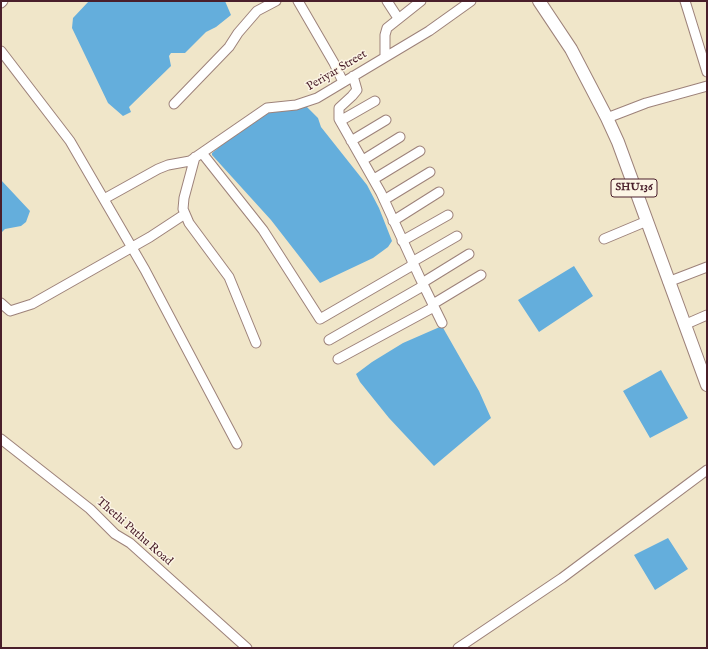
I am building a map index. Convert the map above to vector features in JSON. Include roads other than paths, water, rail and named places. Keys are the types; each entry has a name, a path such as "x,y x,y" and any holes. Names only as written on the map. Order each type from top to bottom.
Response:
{"main road":[{"name":"SHU136","path":"539,1 571,49 608,118 707,385"}],"street":[{"path":"174,104 229,47 238,33 257,11 276,1"},
{"path":"298,1 334,63 343,82"},
{"path":"387,1 398,18"},
{"path":"385,56 386,31 398,18 421,1"},
{"name":"Periyar Street","path":"104,199 158,169 168,165 190,161 267,108 306,103 428,31 471,1"},
{"path":"685,1 707,72"},
{"path":"1,51 70,141 131,247 237,444"},
{"path":"353,76 357,90 339,108 340,121 374,179 442,323"},
{"path":"608,118 646,104 707,86"},
{"path":"340,121 375,101"},
{"path":"351,141 386,120"},
{"path":"363,160 400,137"},
{"path":"374,179 420,151"},
{"path":"199,155 184,198 183,209 189,223 201,241 217,258 229,277 256,343"},
{"path":"199,155 263,230 320,319 457,236"},
{"path":"384,200 430,172"},
{"path":"393,221 440,192"},
{"path":"1,303 10,310 32,304 150,237 185,214"},
{"path":"402,241 448,215"},
{"path":"604,239 647,221"},
{"path":"329,340 423,285 469,254"},
{"path":"668,282 707,267"},
{"path":"338,359 433,306 481,275"},
{"path":"684,325 707,314"},
{"name":"Thethi Puthu Road","path":"1,439 90,509 115,534 130,543 247,648"},
{"path":"458,648 562,578 707,470"}],"water":[{"path":"89,1 225,1 231,15 216,27 206,32 185,53 171,53 169,56 171,66 129,107 131,112 123,116 108,103 72,28 73,18"},
{"path":"306,106 318,118 321,127 367,185 379,208 392,241 388,247 373,258 320,283 271,220 212,155 212,153 223,144 266,113"},
{"path":"1,180 30,211 26,222 21,226 5,229 1,233"},
{"path":"574,266 593,296 539,332 518,300"},
{"path":"442,326 479,391 491,418 434,466 389,418 360,382 356,374 372,362 403,343"},
{"path":"661,370 688,418 650,438 623,391"},
{"path":"668,538 688,569 655,590 634,555"}]}
